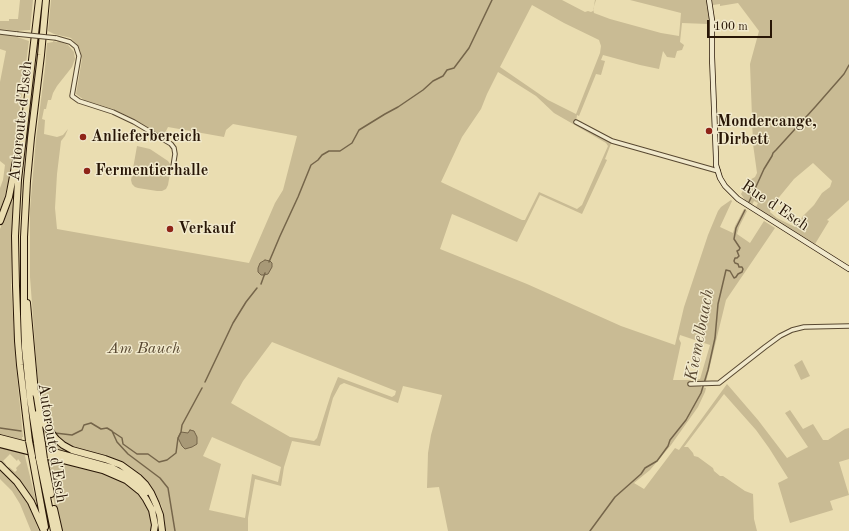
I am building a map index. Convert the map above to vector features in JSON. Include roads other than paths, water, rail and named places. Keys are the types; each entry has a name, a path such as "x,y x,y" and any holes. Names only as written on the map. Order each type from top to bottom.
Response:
{"highway":[{"name":"Autoroute d'Esch","path":"39,0 18,180 15,264 17,333 20,365 29,441 45,531"},
{"name":"Autoroute d'Esch","path":"46,0 27,181 24,237 24,316 25,348 30,398 54,531"},
{"path":"0,221 9,196 16,168 23,111 28,88"},
{"path":"24,269 39,443"},
{"path":"35,391 40,416 56,439 72,450 121,465 146,484 154,498 160,515 161,531"},
{"path":"0,438 104,465 120,472 138,483 154,498"},
{"path":"0,444 103,470 126,480 141,492 146,499 152,510 155,525 154,531"},
{"path":"42,458 59,531"},
{"path":"0,465 17,482 31,502 45,531"}],"main road":[{"name":"Rue d'Esch","path":"709,0 712,20 713,110 716,158 720,178 725,186 738,199 849,269"}],"street":[{"path":"0,32 56,38 70,42 76,47 79,56 72,96 134,122 171,144 174,148 175,154 173,167"},
{"path":"576,122 612,141 718,171"},
{"path":"690,384 719,383 780,336 792,330 804,327 849,326"}],"waterway":[{"path":"269,262 311,165 329,151 340,151 352,143 359,130 423,90 433,81 443,76 447,70 454,68 469,48 492,0"},
{"name":"Kiemelbaach","path":"749,202 773,153 844,74 849,65"},
{"name":"Kiemelbaach","path":"590,531 615,497 641,474 645,468 657,461 668,446 670,440 686,420 701,393 715,338 718,304 726,270 730,271 734,278 742,272 743,269 734,261 735,258 739,256 737,251 740,248 734,239 736,228 745,210"},
{"path":"261,284 265,273"},
{"path":"205,382 233,323 257,288"},
{"path":"113,432 122,438 123,444 137,454 148,454 159,462 167,460 176,453 182,425 202,388"},
{"name":"Kiemelbaach","path":"55,433 72,435 82,430 84,425 91,423 101,429 107,428 112,431 117,442 128,454 160,478 168,488 175,531"},
{"name":"Kiemelbaach","path":"0,428 21,431"}],"place":[{"name":"Mondercange, Dirbett","path":"709,131"},
{"name":"Anlieferbereich","path":"83,137"},
{"name":"Fermentierhalle","path":"87,171"},
{"name":"Verkauf","path":"170,229"}],"park label":[{"name":"Am Bauch","path":"144,349"}]}
